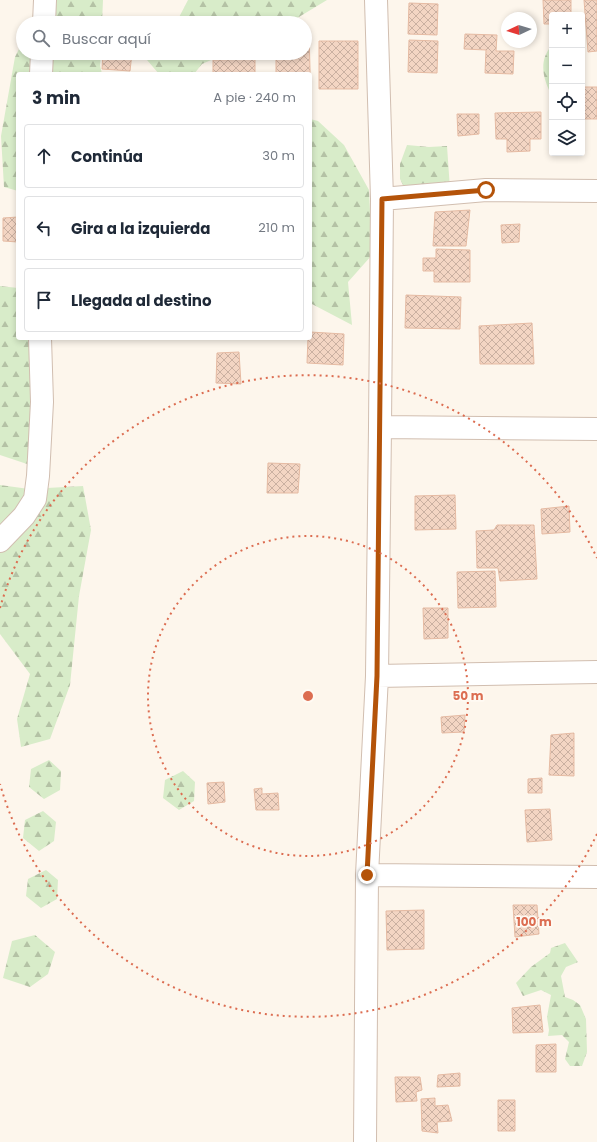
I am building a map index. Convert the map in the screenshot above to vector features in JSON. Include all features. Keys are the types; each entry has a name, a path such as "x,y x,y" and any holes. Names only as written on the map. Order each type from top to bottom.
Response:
{"street":[{"path":"44,0 44,16"},
{"path":"365,1142 367,875 377,676 380,427 382,199 376,0"},
{"path":"41,72 42,60"},
{"path":"382,199 486,190 597,191"},
{"path":"0,541 24,516 35,499 38,476 42,402 40,340"},
{"path":"380,427 597,428"},
{"path":"377,676 597,672"},
{"path":"367,875 597,877"}],"green space":[{"path":"49,0 103,0 102,16 37,16"},
{"path":"188,0 327,0 301,16 180,16"},
{"path":"549,50 549,90 543,70 543,64"},
{"path":"16,55 16,60 100,60 102,72 16,72 16,190 4,187 1,136"},
{"path":"147,60 211,60 202,64 196,72 157,72"},
{"path":"312,120 318,121 344,145 369,190 372,255 348,282 352,325 312,304"},
{"path":"407,145 429,147 447,146 450,189 407,193 400,179 400,164"},
{"path":"0,286 16,288 16,340 38,340 33,466 0,455"},
{"path":"0,485 29,489 83,486 91,530 79,596 70,685 50,739 21,747 17,719 30,674 0,634"},
{"path":"49,760 61,771 60,790 44,799 29,787 31,769"},
{"path":"183,771 195,782 194,801 179,810 163,798 165,780"},
{"path":"43,811 56,822 54,841 39,851 23,838 25,820"},
{"path":"46,870 58,880 57,899 41,908 26,896 28,879"},
{"path":"35,935 55,952 48,974 30,987 3,978 12,941"},
{"path":"565,943 578,962 566,967 561,976 565,997 580,1005 586,1019 587,1052 582,1066 570,1066 565,1059 569,1042 562,1035 548,1036 549,1030 547,1017 551,995 541,990 523,996 516,983 531,967 550,953 551,948"}],"building":[{"path":"543,0 571,0 571,12 549,12 549,24 544,24"},
{"path":"584,0 597,0 597,51 588,52"},
{"path":"409,3 438,4 437,35 408,34"},
{"path":"465,34 497,35 496,51 514,51 513,74 485,73 486,50 464,49"},
{"path":"409,40 438,41 437,73 408,72"},
{"path":"319,41 358,41 358,89 319,89"},
{"path":"103,60 131,60 130,71 102,69"},
{"path":"213,60 255,60 255,72 213,72"},
{"path":"276,60 310,60 310,72 276,72"},
{"path":"585,87 597,87 597,119 585,119"},
{"path":"541,112 541,139 530,139 530,151 507,152 507,139 496,139 495,113"},
{"path":"457,114 479,114 479,134 458,136"},
{"path":"470,210 466,246 433,246 435,212"},
{"path":"16,217 16,242 3,241 3,218"},
{"path":"520,224 519,242 502,243 501,225"},
{"path":"436,249 470,250 470,282 434,282 434,271 423,271 423,258 436,258"},
{"path":"406,295 461,297 460,329 405,328"},
{"path":"532,323 534,364 480,364 479,326"},
{"path":"312,332 344,334 343,365 307,363 308,340 312,340"},
{"path":"239,352 241,384 216,383 217,353"},
{"path":"268,463 300,464 298,493 267,493"},
{"path":"455,495 456,529 415,530 415,496"},
{"path":"569,506 570,532 542,534 541,509"},
{"path":"497,525 534,525 537,579 500,581 498,568 477,568 476,531 494,530"},
{"path":"495,571 496,607 458,608 457,572"},
{"path":"423,608 448,608 448,638 424,639"},
{"path":"465,715 464,732 442,733 441,717"},
{"path":"574,733 574,776 549,775 551,735"},
{"path":"542,778 542,793 528,793 528,779"},
{"path":"224,782 225,802 208,804 207,783"},
{"path":"262,788 262,794 278,793 279,810 256,810 254,789"},
{"path":"550,809 552,840 527,842 525,810"},
{"path":"513,905 537,905 539,934 515,937"},
{"path":"424,910 424,949 387,950 386,911"},
{"path":"540,1005 543,1032 513,1033 512,1008"},
{"path":"556,1044 556,1072 536,1072 536,1045"},
{"path":"460,1073 460,1086 437,1087 438,1075"},
{"path":"395,1077 420,1077 422,1090 416,1092 417,1101 396,1102"},
{"path":"435,1098 435,1106 448,1105 452,1121 437,1122 438,1133 422,1131 421,1099"},
{"path":"498,1100 515,1100 515,1131 498,1131"}],"route":[{"path":"367,875 377,676 382,199 486,190"}]}
